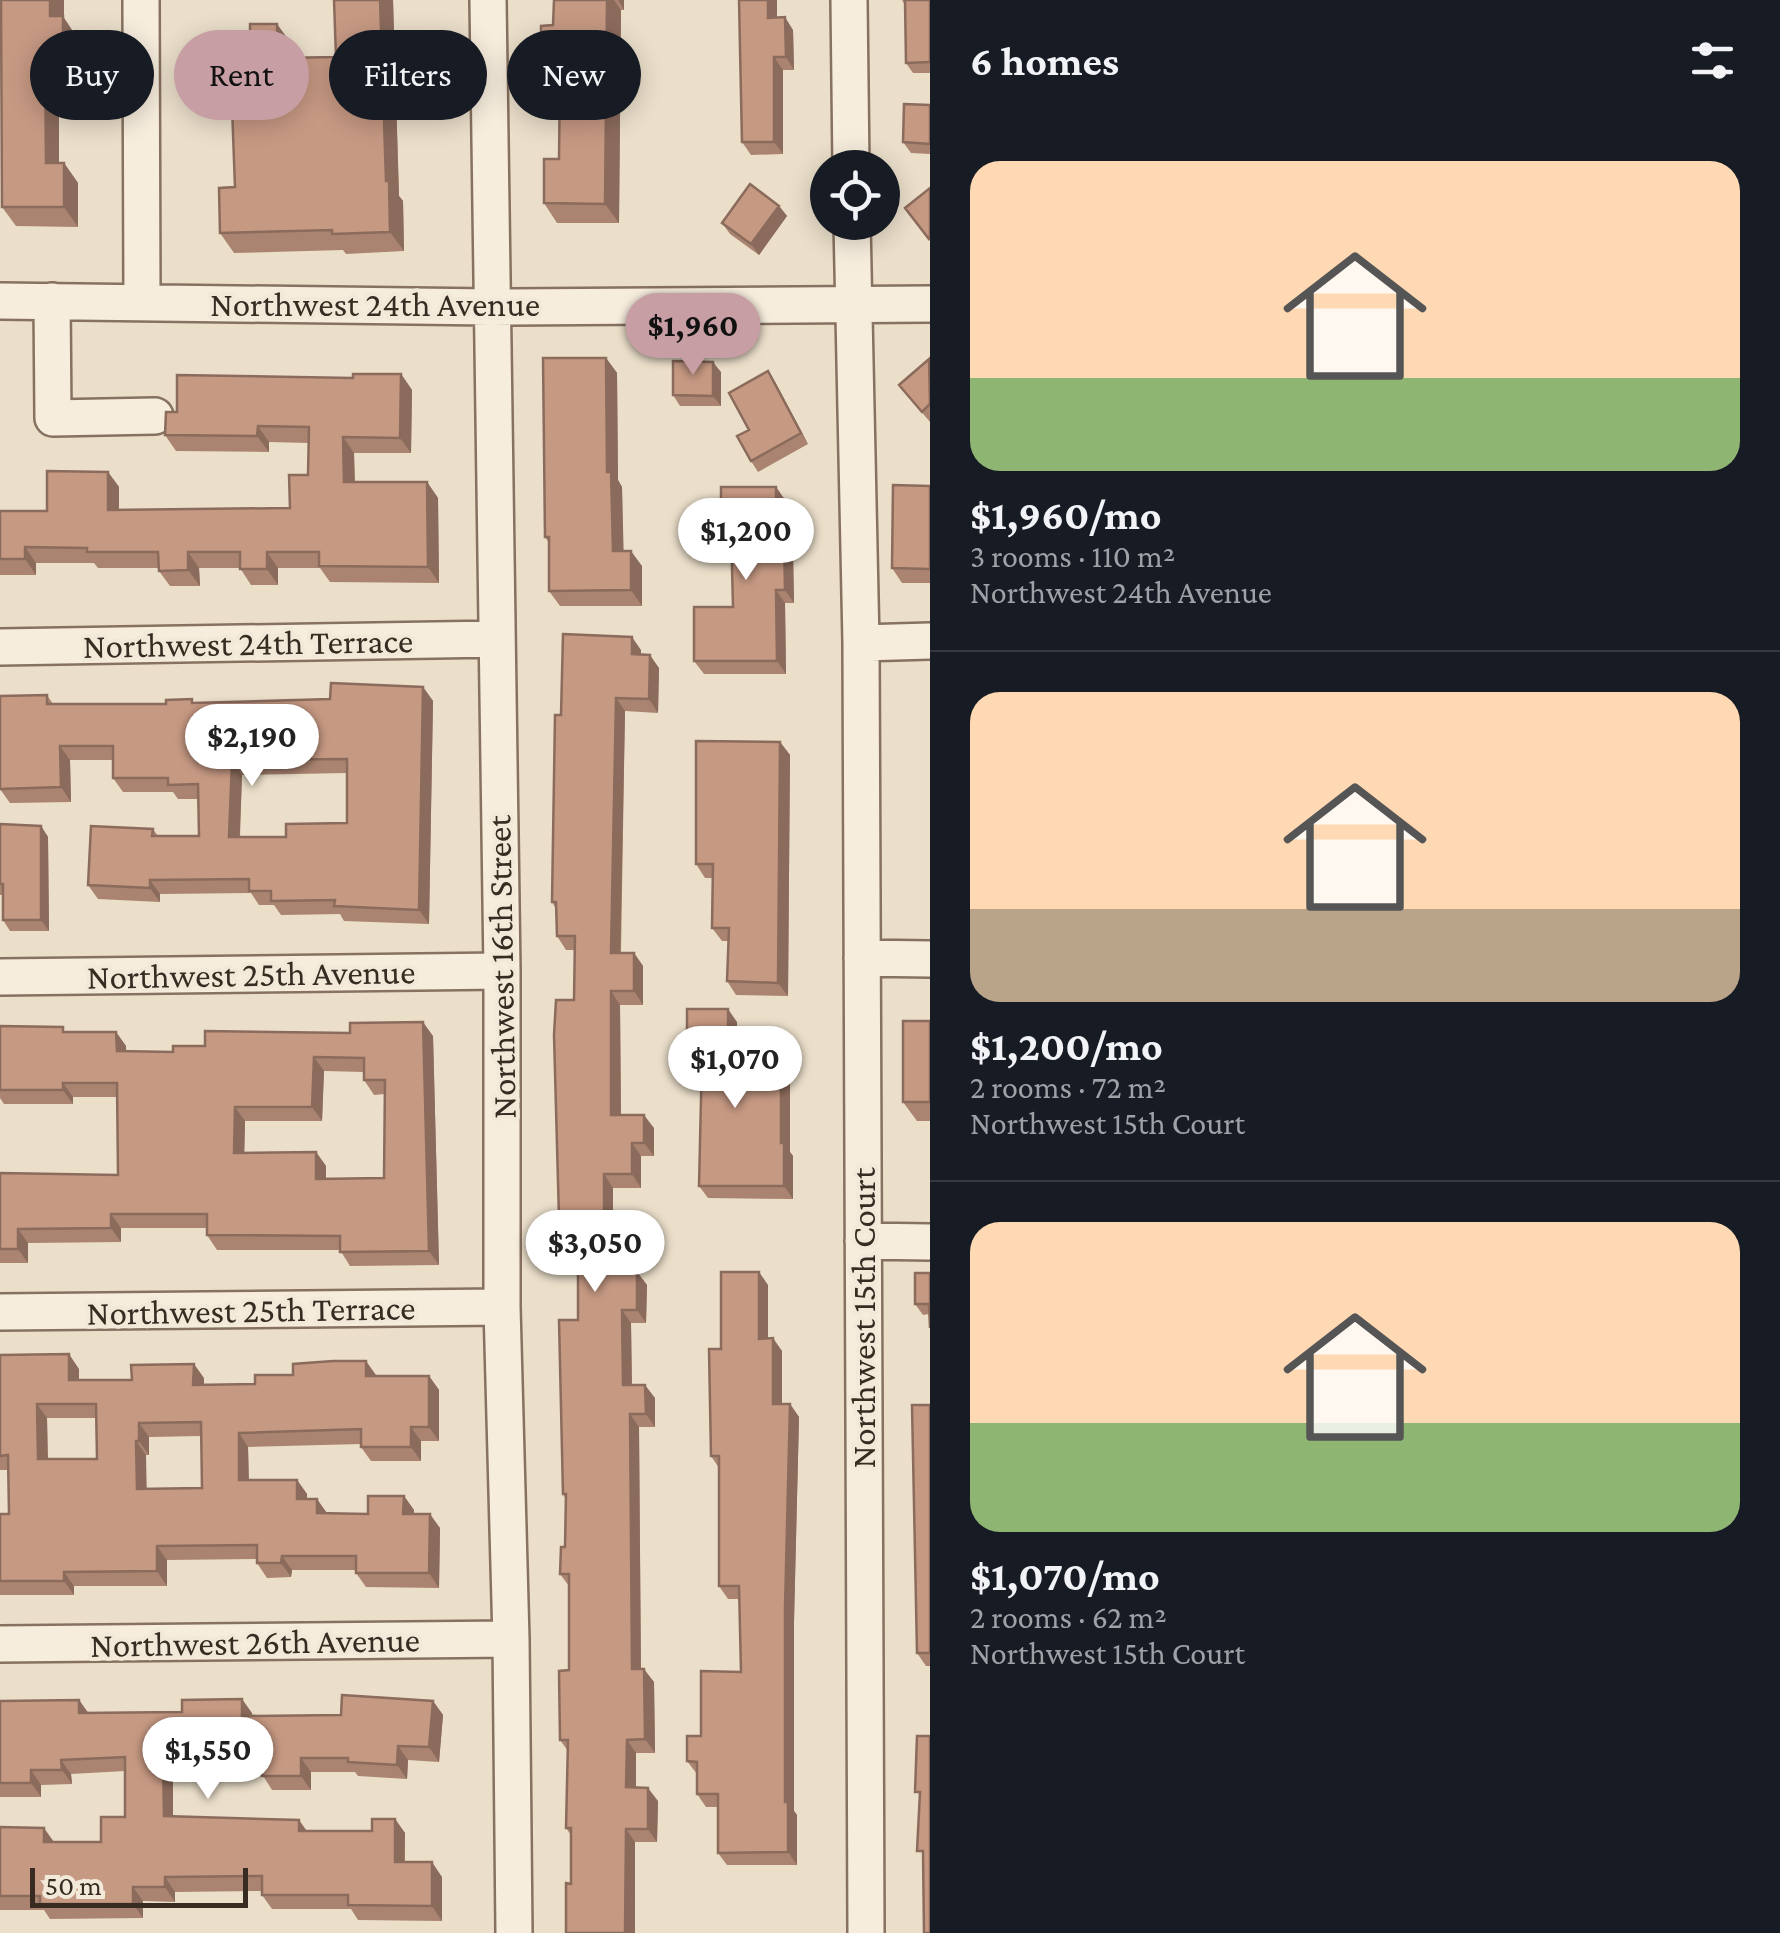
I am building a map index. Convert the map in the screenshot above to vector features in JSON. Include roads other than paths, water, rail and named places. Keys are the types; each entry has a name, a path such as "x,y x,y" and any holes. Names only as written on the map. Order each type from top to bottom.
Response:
{"street":[{"path":"142,0 142,302"},
{"name":"Northwest 16th Street","path":"488,0 502,971 502,1307 514,1933"},
{"path":"849,0 851,150"},
{"name":"Northwest 15th Court","path":"852,240 860,643 866,1933"},
{"name":"Northwest 24th Avenue","path":"0,301 491,306 930,304"},
{"path":"52,301 53,418 155,416"},
{"name":"Northwest 24th Terrace","path":"0,646 496,639"},
{"path":"860,643 930,641"},
{"path":"862,958 930,959"},
{"name":"Northwest 25th Avenue","path":"0,978 502,971"},
{"path":"863,1241 930,1242"},
{"name":"Northwest 25th Terrace","path":"0,1312 502,1307"},
{"name":"Northwest 26th Avenue","path":"0,1644 511,1639"}]}
